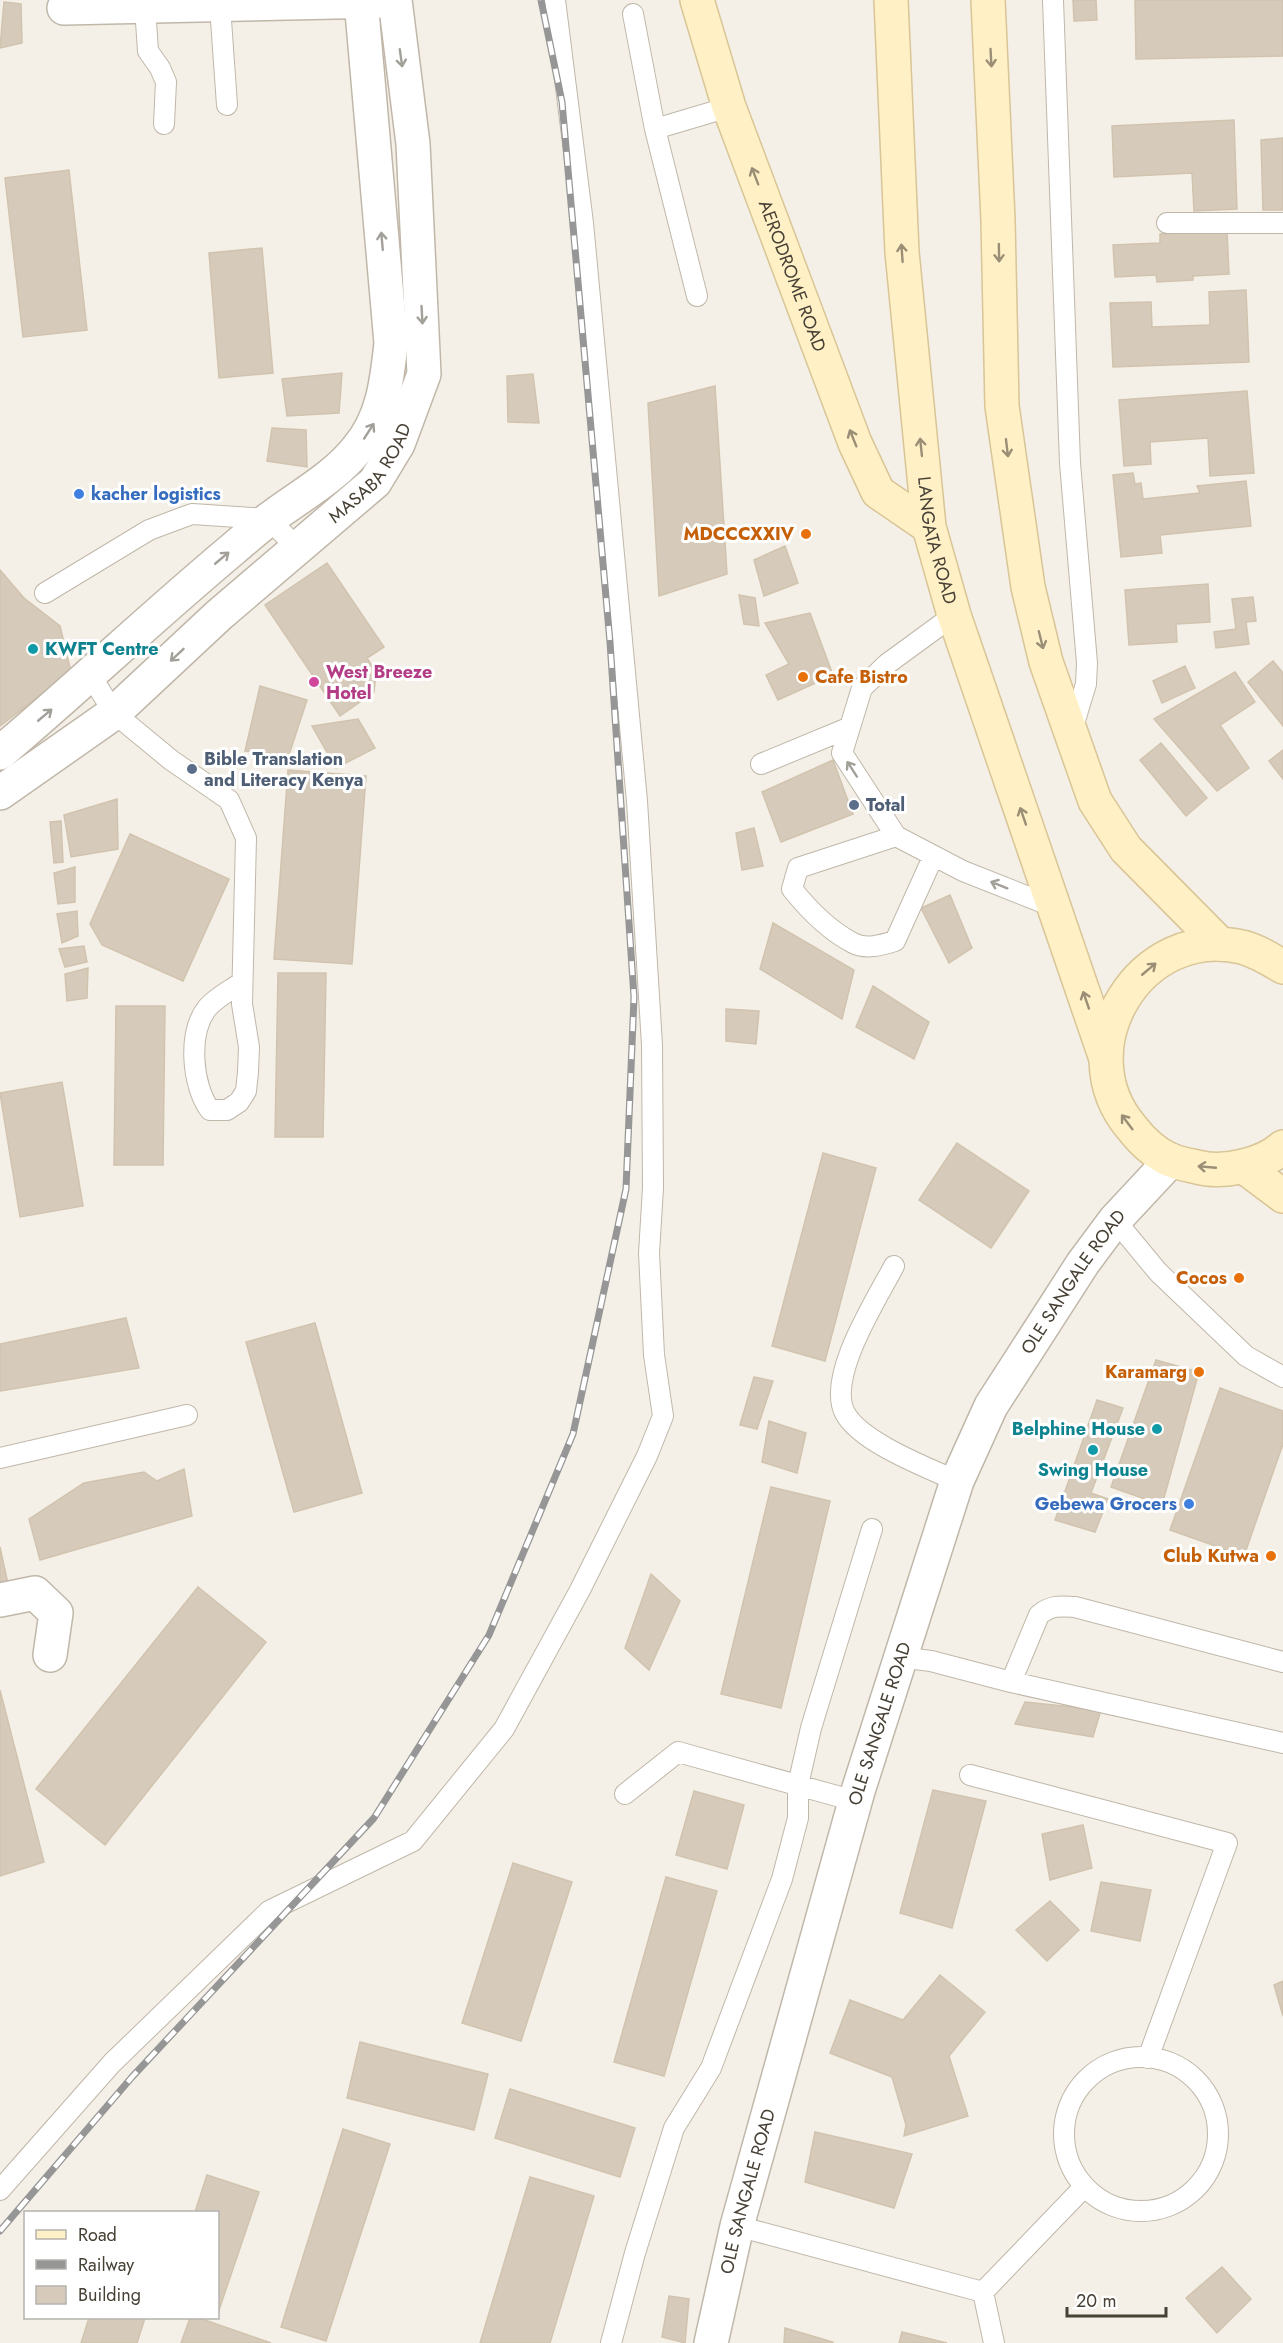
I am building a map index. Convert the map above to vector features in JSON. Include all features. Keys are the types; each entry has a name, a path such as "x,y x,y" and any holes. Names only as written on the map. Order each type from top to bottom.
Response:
{"main road":[{"name":"AERODROME ROAD","path":"697,0 729,107 855,443 878,492 929,526"},
{"name":"LANGATA ROAD","path":"891,0 902,252 929,526 954,615 1105,1056"},
{"path":"988,0 998,220 1002,406 1028,587 1046,662 1095,801 1126,849 1220,944"},
{"path":"1276,955 1220,944 1185,949 1153,964 1128,989 1111,1020 1105,1056 1109,1088 1122,1117 1143,1142 1170,1160 1206,1169 1244,1166 1283,1147"},
{"path":"1244,1166 1283,1196"}],"street":[{"name":"MASABA ROAD","path":"0,793 114,713 219,615 375,482 398,444 424,374 413,144 395,0"},
{"name":"MASABA ROAD","path":"0,753 91,676 197,579 269,519 319,483 357,450 377,418 387,382 391,343 371,1"},
{"path":"64,8 371,1"},
{"path":"197,579 219,615"},
{"name":"OLE SANGALE ROAD","path":"711,2343 737,2226 855,1801 899,1657 957,1481 991,1407 1083,1263 1114,1220 1170,1160"},
{"path":"0,1600 35,1593 56,1613 50,1655"}],"lane":[{"path":"0,2190 112,2063 269,1911 413,1841 504,1729 580,1590 647,1456 663,1416 654,1355 650,1264 653,1188 652,1045 637,801 583,223 555,0"},
{"path":"1053,0 1070,463 1087,663 1086,684 1071,736"},
{"path":"220,6 227,105"},
{"path":"145,7 148,51 160,68 166,82 164,124"},
{"path":"633,14 655,129 697,296"},
{"path":"655,129 729,107"},
{"path":"1167,223 1283,223"},
{"path":"45,593 149,530 192,514 269,519 297,548"},
{"path":"954,615 887,664 862,688 842,753 896,836 933,857 1054,907"},
{"path":"91,676 114,713 171,760 229,800 246,838 242,982 242,1004 249,1047 246,1091 238,1102 227,1110 210,1110 201,1097 196,1080 195,1050 199,1029 206,1010 212,1003 242,982"},
{"path":"760,764 848,728"},
{"path":"896,836 798,868 792,889 809,909 854,944 876,946 895,941 933,857"},
{"path":"1114,1220 1158,1272 1246,1356 1283,1377"},
{"path":"894,1266 843,1366 842,1390 845,1413 863,1432 895,1454 957,1481"},
{"path":"0,1458 187,1415"},
{"path":"611,2343 635,2253 674,2128 711,2068 782,1879 798,1818 798,1785 811,1728 872,1528"},
{"path":"1011,1682 1039,1615 1048,1608 1061,1606 1075,1607 1283,1662"},
{"path":"899,1657 931,1660 1011,1682 1283,1743"},
{"path":"625,1794 678,1752 855,1801"},
{"path":"970,1775 1227,1843 1148,2058"},
{"path":"1140,2056 1166,2060 1188,2072 1205,2091 1215,2114 1218,2140 1212,2165 1198,2186 1178,2202 1154,2211 1129,2211 1104,2203 1084,2187 1070,2166 1064,2141 1065,2116 1076,2092 1093,2073 1115,2061 1140,2056"},
{"path":"983,2292 1084,2187"},
{"path":"737,2226 983,2292"},
{"path":"983,2292 994,2343"}],"building":[{"path":"1073,0 1096,0 1097,20 1074,21"},
{"path":"1135,0 1283,0 1283,56 1136,59"},
{"path":"4,2 21,4 22,43 0,48"},
{"path":"1234,120 1237,209 1194,211 1192,173 1114,177 1112,126"},
{"path":"1283,138 1283,210 1263,210 1261,140"},
{"path":"69,170 87,330 23,337 5,178"},
{"path":"1227,231 1229,274 1193,276 1193,280 1157,282 1156,275 1115,277 1113,245 1160,243 1160,234"},
{"path":"262,248 273,373 219,378 209,253"},
{"path":"1246,290 1249,362 1113,367 1110,303 1151,302 1152,327 1210,325 1209,292"},
{"path":"342,373 339,413 287,416 282,379"},
{"path":"533,374 539,423 508,422 507,376"},
{"path":"715,386 727,574 659,596 648,403"},
{"path":"1247,391 1254,473 1210,476 1208,438 1150,442 1151,464 1124,466 1119,400"},
{"path":"272,428 306,430 307,467 267,461"},
{"path":"1133,473 1135,484 1141,483 1143,499 1200,493 1197,486 1246,481 1251,526 1160,535 1162,553 1121,557 1113,475"},
{"path":"785,546 798,583 764,596 754,560"},
{"path":"327,563 384,647 367,658 376,672 374,692 340,716 265,605"},
{"name":"KWFT Centre","path":"0,570 24,598 60,626 71,672 0,726"},
{"path":"1208,584 1210,622 1176,624 1177,642 1129,645 1125,590"},
{"path":"739,595 755,598 759,626 744,624"},
{"path":"1253,597 1256,621 1246,622 1249,644 1216,648 1214,632 1236,629 1232,599"},
{"path":"810,613 833,675 778,700 766,675 789,664 765,623"},
{"path":"1273,661 1283,673 1283,726 1248,682"},
{"path":"1185,666 1195,688 1162,703 1153,681"},
{"path":"1235,672 1255,702 1220,725 1249,768 1217,791 1154,719"},
{"path":"260,686 307,700 289,755 245,751"},
{"path":"358,719 375,748 336,768 312,726"},
{"path":"1161,743 1207,798 1186,816 1140,760"},
{"path":"1283,750 1283,779 1269,761"},
{"path":"833,760 853,814 781,842 762,792"},
{"path":"288,770 366,776 352,964 274,959"},
{"path":"117,799 118,849 71,857 64,815"},
{"path":"61,821 63,862 54,863 50,822"},
{"path":"754,828 763,866 742,870 736,833"},
{"path":"130,834 229,879 183,981 102,945 90,924"},
{"path":"75,867 75,902 58,904 54,873"},
{"path":"950,895 972,948 949,963 921,908"},
{"path":"77,911 78,936 62,943 57,914"},
{"path":"773,923 854,970 842,1019 760,969"},
{"path":"84,946 87,962 65,967 59,949"},
{"path":"88,968 87,998 67,1001 65,974"},
{"path":"278,973 326,973 323,1137 275,1137"},
{"path":"873,986 929,1022 914,1059 856,1027"},
{"path":"116,1006 165,1006 163,1165 114,1165"},
{"path":"726,1009 759,1011 756,1044 726,1041"},
{"path":"62,1082 83,1206 20,1217 0,1093"},
{"path":"957,1143 1029,1191 991,1248 919,1200"},
{"path":"823,1153 876,1168 825,1361 772,1346"},
{"path":"126,1318 139,1368 0,1391 0,1344"},
{"path":"315,1323 362,1493 294,1512 246,1342"},
{"name":"Belphine House","path":"1156,1360 1199,1372 1162,1505 1111,1487"},
{"path":"754,1377 773,1381 757,1429 740,1425"},
{"path":"1220,1388 1283,1411 1283,1444 1244,1556 1170,1530"},
{"name":"Swing House","path":"1097,1400 1123,1408 1091,1493 1108,1499 1095,1532 1055,1520"},
{"path":"769,1421 806,1433 797,1473 762,1462"},
{"path":"184,1469 192,1516 40,1560 29,1519 84,1483 144,1472 157,1481"},
{"path":"771,1487 830,1501 781,1708 721,1694"},
{"path":"0,1547 8,1584 0,1585"},
{"path":"651,1574 680,1601 649,1670 625,1648"},
{"path":"198,1587 266,1642 105,1845 36,1789"},
{"path":"0,1690 44,1862 0,1876"},
{"path":"1025,1702 1101,1710 1093,1737 1015,1724"},
{"path":"933,1790 986,1801 952,1928 900,1913"},
{"path":"694,1791 744,1805 727,1869 676,1855"},
{"path":"1083,1825 1092,1868 1050,1880 1042,1834"},
{"path":"513,1863 572,1882 521,2041 462,2023"},
{"path":"666,1877 717,1891 664,2076 614,2062"},
{"path":"1101,1882 1151,1890 1140,1941 1091,1931"},
{"path":"1050,1901 1079,1930 1047,1961 1016,1930"},
{"path":"940,1975 985,2012 949,2056 968,2116 904,2136 906,2125 892,2077 830,2053 850,2000 903,2020"},
{"path":"1283,1981 1283,2016 1274,1985"},
{"path":"360,2042 488,2074 474,2130 347,2098"},
{"path":"510,2089 635,2128 620,2177 495,2138"},
{"path":"343,2129 390,2144 326,2341 281,2327"},
{"path":"815,2132 912,2154 894,2208 805,2182"},
{"path":"207,2175 259,2192 219,2310 219,2211 195,2211"},
{"path":"530,2177 594,2196 550,2343 480,2343"},
{"path":"1222,2267 1251,2299 1217,2333 1186,2298"},
{"path":"669,2296 689,2299 685,2343 662,2337"},
{"path":"89,2319 145,2319 137,2343 81,2343"},
{"path":"190,2319 202,2319 271,2343 181,2343"},
{"path":"785,2328 833,2342 784,2343"},
{"path":"902,2332 947,2343 899,2343"}],"railway":[{"path":"0,2231 132,2077 374,1818 489,1635 573,1434 626,1189 634,997 610,642 562,102 541,0"}],"place":[{"name":"kacher logistics","path":"79,494"},
{"name":"MDCCCXXIV","path":"806,534"},
{"name":"KWFT Centre","path":"33,649"},
{"name":"Cafe Bistro","path":"803,677"},
{"name":"West Breeze Hotel","path":"314,682"},
{"name":"Bible Translation and Literacy Kenya","path":"192,769"},
{"name":"Total","path":"854,805"},
{"name":"Cocos","path":"1239,1278"},
{"name":"Karamarg","path":"1199,1372"},
{"name":"Belphine House","path":"1157,1429"},
{"name":"Swing House","path":"1093,1450"},
{"name":"Gebewa Grocers","path":"1189,1504"},
{"name":"Club Kutwa","path":"1271,1556"}]}
